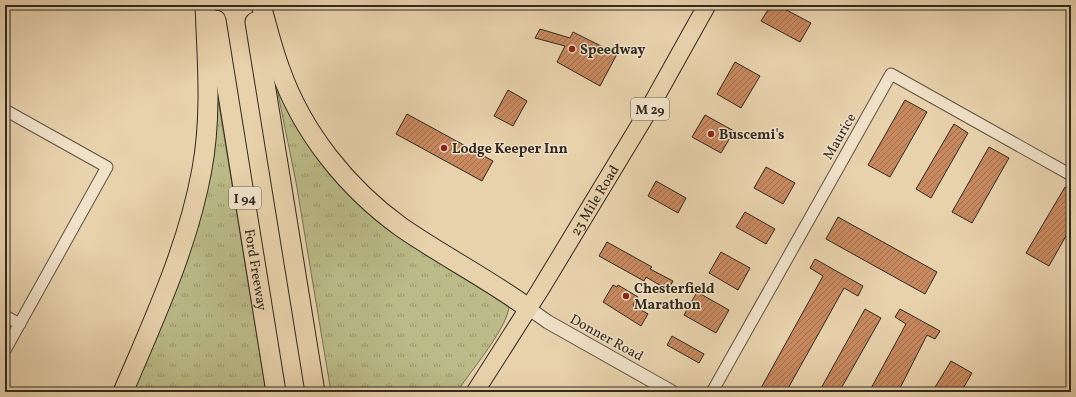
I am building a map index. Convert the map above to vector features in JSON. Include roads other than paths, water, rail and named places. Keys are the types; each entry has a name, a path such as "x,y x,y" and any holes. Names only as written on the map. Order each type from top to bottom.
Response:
{"highway":[{"path":"123,392 177,263 197,193 202,168 207,115 208,86 205,5"},
{"name":"Ford Freeway","path":"213,5 276,392"},
{"name":"I 94","path":"252,5 315,392"},
{"path":"261,5 280,70 300,113 322,149 350,182 368,200 401,227 528,308"}],"main road":[{"name":"23 Mile Road","path":"475,392 644,118 707,5"}],"street":[{"name":"Maurice","path":"712,392 891,74 1071,175"},
{"path":"5,110 107,167 5,350"},
{"name":"Donner Road","path":"528,308 548,322 672,392"},
{"path":"5,316 20,324"}],"place":[{"name":"Speedway","path":"572,49"},
{"name":"Buscemi's","path":"711,134"},
{"name":"Lodge Keeper Inn","path":"444,148"},
{"name":"Chesterfield Marathon","path":"626,296"}]}
